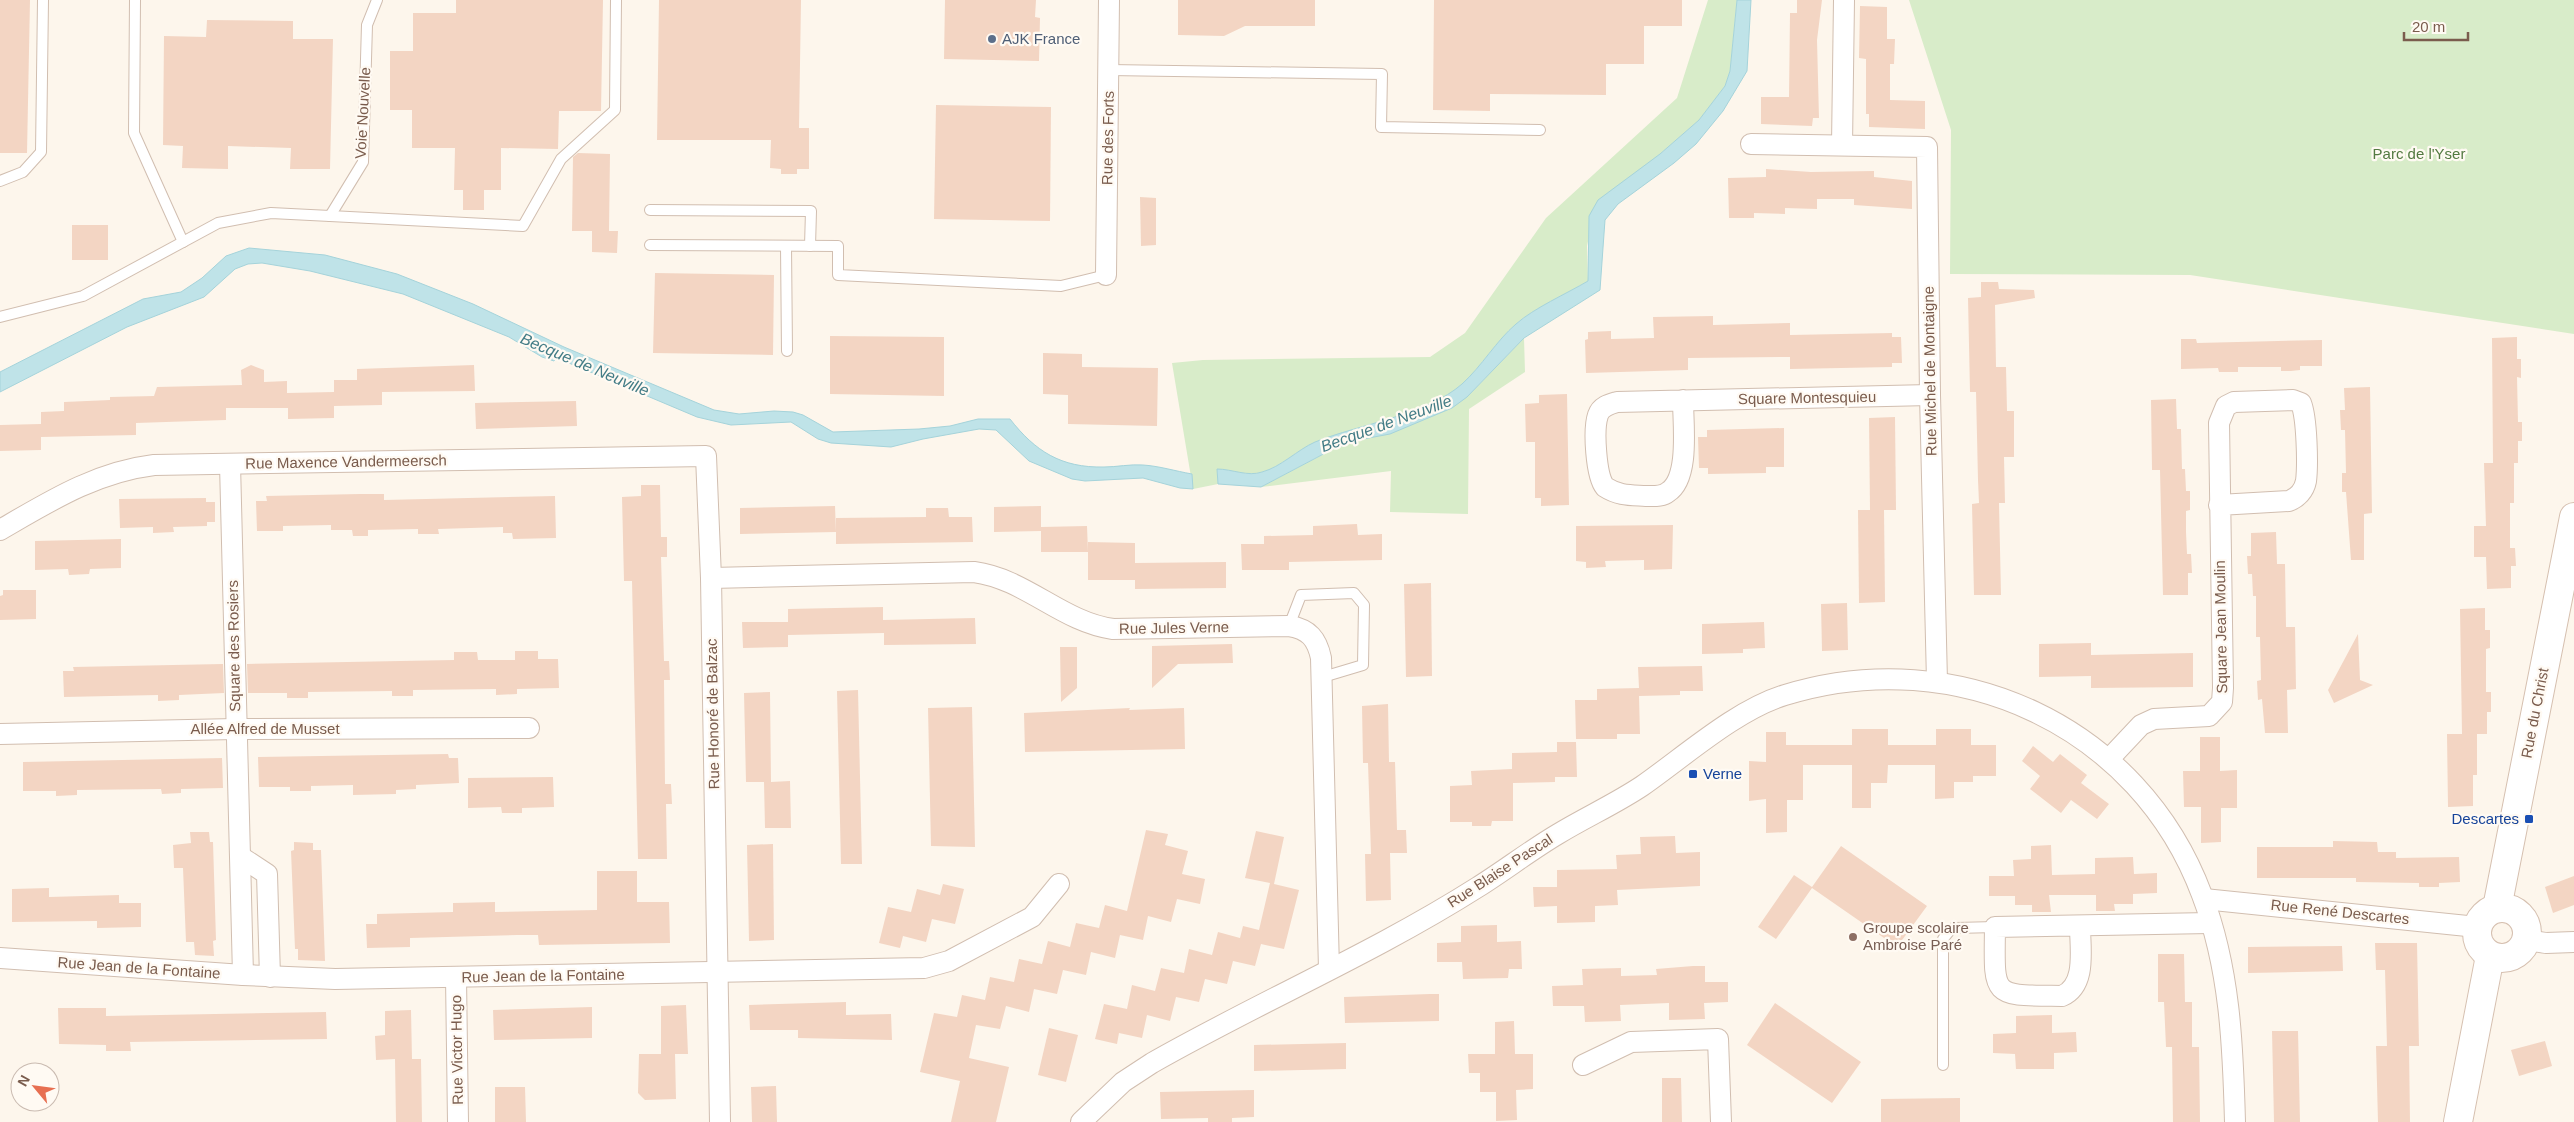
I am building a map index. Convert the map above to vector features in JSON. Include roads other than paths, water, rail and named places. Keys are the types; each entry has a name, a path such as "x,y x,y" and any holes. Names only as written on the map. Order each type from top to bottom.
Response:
{"street":[{"name":"Rue des Forts","path":"1106,276 1109,0"},
{"path":"1842,145 1844,0"},
{"name":"Rue Michel de Montaigne","path":"1751,144 1927,147 1930,395 1937,681"},
{"name":"Square Montesquieu","path":"1683,400 1682,465 1680,478 1675,486 1659,496 1625,495 1605,488 1598,473 1598,415 1602,409 1617,402 1683,400 1930,395"},
{"name":"Square Jean Moulin","path":"2109,759 2127,738 2147,722 2169,717 2199,718 2210,716 2222,702 2223,688 2219,505 2219,423 2226,406 2234,402 2248,400 2294,400 2301,403 2306,446 2306,482 2296,498 2289,502 2219,505"},
{"name":"Rue Maxence Vandermeersch","path":"0,530 75,488 122,470 154,465 706,456"},
{"name":"Rue Honoré de Balzac","path":"706,456 711,578 720,1122"},
{"name":"Square des Rosiers","path":"230,464 235,729 241,857 242,975"},
{"name":"Rue du Christ","path":"2496,908 2574,517"},
{"name":"Rue Jules Verne","path":"711,578 974,572 1009,581 1095,627 1113,629 1289,626 1303,629 1313,637 1322,658 1329,970"},
{"name":"Rue Blaise Pascal","path":"1082,1122 1123,1082 1152,1063 1435,913 1480,886 1555,836 1637,789 1746,712 1768,701 1844,681 1893,678 1937,681 1978,690 2020,705 2057,723 2109,759 2155,808 2184,853 2204,899 2225,986 2232,1031 2235,1122"},
{"name":"Allée Alfred de Musset","path":"0,734 235,729 529,728"},
{"path":"241,857 267,874 270,977"},
{"name":"Rue Jean de la Fontaine","path":"0,958 270,977 335,979 936,966 1032,917 1059,884"},
{"name":"Rue René Descartes","path":"2204,899 2389,916 2477,927"},
{"path":"2496,908 2510,908 2520,915 2527,927 2526,940 2519,951 2512,956 2499,958 2490,956 2479,944 2477,927 2485,913 2496,908"},
{"path":"2080,926 2080,975 2070,993 2062,996 2013,995 2003,991 1996,983 1994,974 1995,927 2210,923"},
{"path":"2526,940 2546,943 2574,942"},
{"path":"2458,1122 2490,956"},
{"name":"Rue Victor Hugo","path":"456,977 458,1122"},
{"path":"1584,1065 1631,1042 1718,1039 1721,1122"}],"lane":[{"path":"0,181 23,172 41,152 43,0"},
{"path":"135,0 134,133 183,242"},
{"name":"Voie Nouvelle","path":"330,216 363,162 367,25 377,0"},
{"path":"0,317 83,296 218,223 262,215 330,216 523,226 561,159 615,110 616,0"},
{"path":"1108,70 1382,74 1382,127 1540,130"},
{"path":"650,210 811,211 810,246"},
{"path":"650,245 838,246 838,275 1062,286 1106,276"},
{"path":"786,246 787,351"},
{"path":"1289,626 1301,595 1354,593 1364,605 1363,665 1323,677"},
{"path":"1943,1065 1943,939 1951,929 1995,927"}],"water":[{"name":"Becque de Neuville","path":"1737,0 1751,0 1747,71 1723,111 1696,144 1674,163 1618,204 1605,220 1600,290 1524,338 1467,397 1452,408 1390,434 1358,440 1333,449 1261,487 1218,484 1217,469 1251,474 1269,470 1315,442 1431,404 1462,384 1502,338 1523,318 1588,281 1589,216 1598,200 1660,154 1699,120 1725,86 1730,71"},
{"name":"Becque de Neuville","path":"249,248 325,255 397,274 473,304 564,347 714,410 739,414 774,411 793,412 803,415 833,432 919,429 950,426 978,419 1010,419 1039,449 1062,461 1089,467 1138,465 1161,467 1192,474 1193,489 1180,488 1143,478 1085,481 1072,479 1029,461 996,430 979,429 891,447 831,443 818,439 791,422 731,425 697,417 557,358 554,361 542,357 509,337 403,294 310,271 262,263 248,264 235,269 204,297 127,327 0,392 0,372 143,299 181,292 202,278 226,256"}],"place":[{"name":"AJK France","path":"992,39"},
{"name":"Verne","path":"1693,774"},
{"name":"Descartes","path":"2529,819"},
{"name":"Groupe scolaire Ambroise Paré","path":"1853,937"}],"park label":[{"name":"Parc de l'Yser","path":"2419,154"}]}
